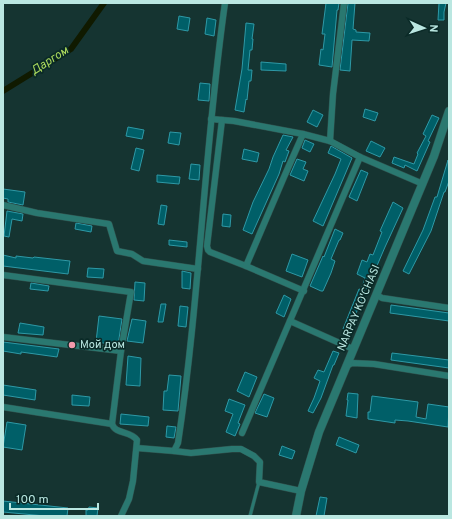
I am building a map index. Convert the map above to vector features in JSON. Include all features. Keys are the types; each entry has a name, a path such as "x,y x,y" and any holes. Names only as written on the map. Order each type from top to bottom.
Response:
{"street":[{"path":"174,451 178,443 188,379 211,119 225,3"},
{"path":"330,141 344,3"},
{"name":"NARPAY KO'CHASI","path":"296,516 301,491 319,432 423,184 449,111"},
{"path":"211,119 234,121 303,134 330,141 360,157 423,184"},
{"path":"222,120 207,246 208,250 304,291"},
{"path":"246,266 303,134"},
{"path":"242,434 360,157"},
{"path":"3,205 37,213 109,224 117,251 132,254 143,261 198,269"},
{"path":"3,275 131,292 121,351 112,424 113,428 117,431 130,433 137,440 129,499 121,516"},
{"path":"377,295 382,298 449,308"},
{"path":"290,321 353,349"},
{"path":"3,337 121,351"},
{"path":"346,366 352,363 374,364 449,376"},
{"path":"3,407 112,424"},
{"path":"137,448 191,453 241,449 254,456 260,462 259,482 301,491"}],"lane":[{"path":"250,516 259,482"}],"building":[{"path":"326,3 339,3 337,10 332,67 319,65 325,34 322,34"},
{"path":"348,3 355,3 353,29 356,30 356,32 370,33 369,41 352,40 350,71 340,70"},
{"path":"439,3 446,3 444,20 438,20"},
{"path":"179,16 190,18 188,31 177,29"},
{"path":"207,18 216,20 214,36 205,34"},
{"path":"246,23 254,24 252,50 250,50 248,70 252,70 251,81 249,81 244,112 235,110 242,69"},
{"path":"261,62 286,64 286,71 261,70"},
{"path":"200,83 210,84 209,101 198,100"},
{"path":"365,109 378,113 375,121 363,117"},
{"path":"313,110 323,115 317,127 307,122"},
{"path":"432,115 439,118 428,141 430,142 417,171 405,165 404,168 392,163 394,157 414,164 418,154 417,153 426,136 423,134"},
{"path":"128,127 144,130 142,139 126,136"},
{"path":"170,132 181,133 179,145 168,143"},
{"path":"283,135 293,137 286,150 289,151 285,162 283,161 279,174 252,234 243,230 253,202"},
{"path":"305,140 314,144 310,152 302,148"},
{"path":"371,141 385,148 380,157 366,151"},
{"path":"331,146 352,158 323,226 313,221 341,159 328,153"},
{"path":"136,148 144,150 139,171 131,169"},
{"path":"244,149 259,153 257,162 242,159"},
{"path":"297,159 306,162 303,169 308,171 304,181 290,175"},
{"path":"448,160 449,181 431,231 409,274 403,271 423,230 435,197 437,197"},
{"path":"191,164 200,165 199,180 189,179"},
{"path":"361,170 368,173 357,201 349,197"},
{"path":"157,175 180,177 179,184 157,182"},
{"path":"3,189 25,192 23,205 8,202 8,199 3,198"},
{"path":"393,202 403,208 367,289 362,287 365,278 357,274 362,260 367,262 370,254 373,255 382,232 380,231"},
{"path":"161,205 167,206 164,225 158,224"},
{"path":"7,211 23,214 22,221 12,219 9,237 4,236"},
{"path":"223,214 231,215 230,227 222,226"},
{"path":"76,223 92,226 91,232 75,229"},
{"path":"335,229 343,233 331,259 335,261 331,273 323,291 321,291 310,286"},
{"path":"169,240 187,242 187,247 169,245"},
{"path":"292,254 308,260 302,277 286,271"},
{"path":"3,255 16,258 16,256 70,261 68,274 3,266"},
{"path":"88,268 104,269 103,278 87,277"},
{"path":"182,271 191,273 190,289 182,288"},
{"path":"135,282 145,283 144,301 134,300"},
{"path":"31,283 49,286 48,291 30,289"},
{"path":"359,289 365,291 349,331 343,329"},
{"path":"284,295 291,299 284,317 276,313"},
{"path":"161,304 166,304 163,322 158,322"},
{"path":"391,305 449,313 449,321 390,313"},
{"path":"180,306 188,307 186,327 178,326"},
{"path":"99,316 122,319 118,345 96,342"},
{"path":"132,319 146,321 143,343 127,341"},
{"path":"20,323 44,327 43,335 18,333"},
{"path":"3,342 59,349 57,357 21,352 21,354 3,351"},
{"path":"333,351 339,353 321,398 313,413 308,411 320,381 314,378 318,370 324,372"},
{"path":"392,353 449,360 449,368 391,360"},
{"path":"128,356 141,358 140,386 126,385"},
{"path":"245,372 257,377 249,397 237,391"},
{"path":"169,375 181,376 178,411 163,410 164,391 167,391"},
{"path":"3,385 36,390 35,400 3,395"},
{"path":"348,393 358,394 357,418 346,416"},
{"path":"264,394 274,398 267,417 255,413"},
{"path":"72,395 90,397 89,406 72,405"},
{"path":"372,396 418,402 416,417 426,419 428,404 449,407 448,427 408,421 395,420 395,423 368,419"},
{"path":"229,399 245,405 235,436 226,432 233,414 225,411"},
{"path":"121,414 149,417 148,426 120,424"},
{"path":"7,422 26,425 22,450 3,447"},
{"path":"167,426 176,427 174,438 166,437"},
{"path":"339,437 359,445 356,453 336,445"},
{"path":"282,446 295,451 292,459 279,455"},
{"path":"320,497 327,498 324,516 316,516"},
{"path":"3,501 68,508 67,516 45,516 3,512"},
{"path":"89,507 98,508 97,516 86,516 86,510 88,510"}],"waterway":[{"name":"Даргом","path":"3,91 71,49 104,3"}],"place":[{"name":"Мой дом","path":"72,345"}]}
